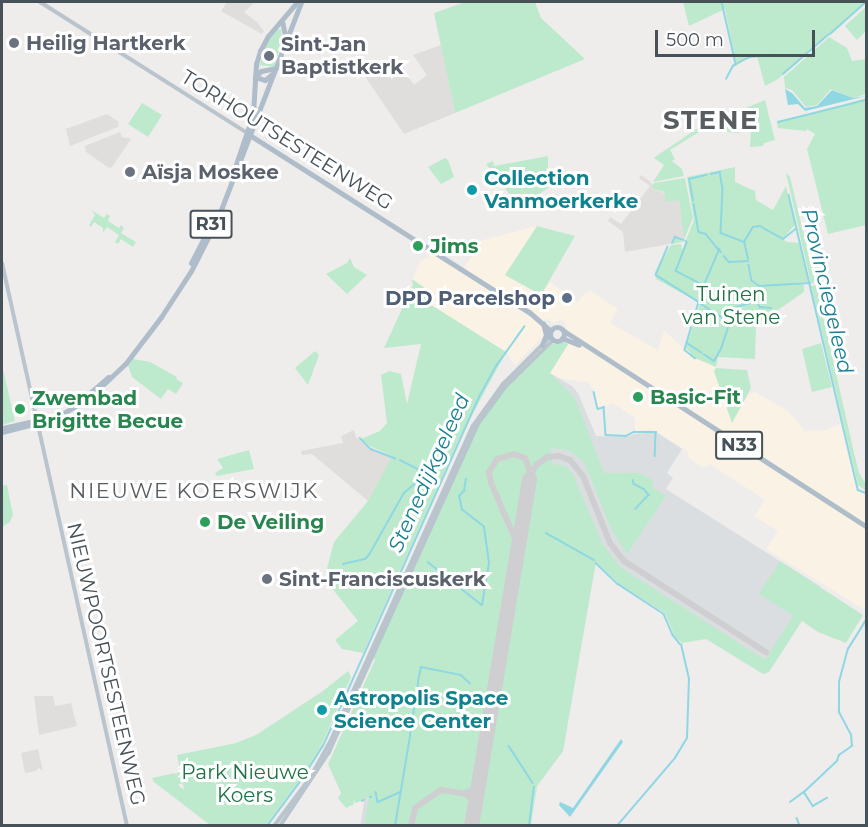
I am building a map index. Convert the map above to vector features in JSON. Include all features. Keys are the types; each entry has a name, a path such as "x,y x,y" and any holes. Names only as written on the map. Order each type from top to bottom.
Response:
{"main road":[{"name":"TORHOUTSESTEENWEG","path":"40,2 533,315 551,333"},
{"name":"R31","path":"249,134 260,51 275,28 297,2"},
{"name":"R31","path":"2,430 37,422 72,408 104,386 118,372 164,309 207,238 301,2"},
{"name":"R31","path":"282,21 285,44"},
{"path":"275,28 285,31"},
{"path":"261,70 275,70 263,81 255,77 261,70"},
{"name":"NIEUWPOORTSESTEENWEG","path":"2,263 127,825"},
{"name":"TORHOUTSESTEENWEG","path":"533,315 551,333"},
{"path":"542,322 546,335 542,345"},
{"name":"N33","path":"551,333 559,327 563,335 867,526"},
{"path":"551,333 563,335"},
{"path":"280,825 329,752 473,426 503,384 551,333"},
{"path":"274,825 298,795 327,748 477,425 506,386 551,333"},
{"name":"N33","path":"563,335 579,341 609,362"},
{"path":"296,803 298,795"}],"shaded area":[{"path":"227,2 255,2 244,12 257,22 264,31 262,34 221,11"},
{"path":"441,45 455,113 404,134 364,75 396,61 414,85 427,75 413,55"},
{"path":"107,114 119,122 118,127 70,146 66,129"},
{"path":"120,132 122,137 131,139 112,167 109,168 86,152 85,146"},
{"path":"641,175 652,183 654,189 679,199 684,239 675,236 670,244 625,252 623,232 608,221 610,217 621,224 650,186 639,178"},
{"path":"537,226 505,276 545,288 550,282 578,302 584,294 591,291 618,309 610,323 658,350 664,331 696,359 716,367 714,371 732,422 749,394 755,392 788,411 805,431 825,430 841,424 857,490 866,494 865,610 766,549 778,531 754,516 765,500 710,464 703,468 687,456 689,452 651,429 635,431 635,418 613,403 598,409 593,389 588,382 557,378 550,373 574,335 567,330 565,323 561,320 554,323 546,318 542,325 544,335 515,365 506,352 428,303 412,280 420,262 433,254 461,272 483,240"},
{"path":"564,342 568,344 550,373 572,386 578,393 596,436 626,437 656,432 682,449 667,473 673,478 666,489 821,587 767,673 667,613 597,560 594,563 563,751 537,786 527,825 360,826 388,661 551,344"},
{"path":"354,430 356,437 369,448 392,458 368,501 312,454 302,455 301,451 343,443 341,436"},
{"path":"34,696 53,696 55,706 71,703 77,726 39,735"},
{"path":"38,749 43,771 39,768 36,771 25,773 21,753"}],"green space":[{"path":"465,2 535,2 541,18 585,59 455,113 434,13"},
{"path":"683,2 866,2 778,79 765,86 757,56 736,63 725,9 689,26"},
{"path":"866,7 866,31 857,40 845,26"},
{"path":"281,29 283,45 281,45 274,67 261,65 258,70 268,40 275,30"},
{"path":"829,37 847,48 852,61 866,59 866,94 853,98 831,89 817,105 806,107 792,90 785,88 784,77"},
{"path":"866,98 866,225 828,234 807,149 815,134 807,129 806,131 778,128 777,123"},
{"path":"765,100 775,140 764,143 763,146 750,147 751,130 746,117 741,119 739,133 727,132 727,124 721,118"},
{"path":"142,103 162,115 148,137 128,124"},
{"path":"707,127 670,150 675,159 672,161 682,169 684,176 653,182 664,165 654,158 698,128"},
{"path":"548,156 548,188 520,208 486,164 493,161 494,166"},
{"path":"445,158 448,160 454,177 441,184 428,167"},
{"name":"Tuinen van Stene","path":"735,167 735,182 755,191 756,200 773,210 786,186 795,225 782,239 799,243 808,282 781,284 804,285 804,292 756,325 755,359 718,357 716,367 695,358 686,348 700,303 656,279 655,272 671,245 681,244 682,250 694,220 687,177","holes":["750,268 753,281 761,285 751,282"]},
{"path":"786,173 790,177 815,281 811,284"},
{"name":"Tuinen van Stene","path":"685,178 693,218 684,240 679,200 666,202 664,192 654,189 652,186 654,183"},
{"path":"91,210 104,218 107,214 110,216 108,221 119,228 121,225 124,228 121,233 136,242 133,247 121,239 118,244 115,242 119,235 107,227 103,233 103,228 94,222 91,227 89,225 95,215"},
{"path":"537,226 575,236 541,295 505,275"},
{"name":"Tuinen van Stene","path":"676,238 684,240 683,242 672,244"},
{"path":"350,258 354,267 367,275 347,294 326,274 347,263"},
{"path":"412,279 432,293 428,303 506,352 459,439 363,653 342,649 335,640 358,621 327,582 327,568 334,542 368,501 392,456 370,446 361,439 380,431 387,423 381,375 389,371 401,374 407,404 421,344 384,348 413,285"},
{"path":"816,285 855,457 859,473 866,484 866,491 858,485 811,286"},
{"path":"564,342 568,344 550,373 575,398 604,473 640,473 651,479 654,483 652,487 666,496 627,554 612,531 584,462 568,450 551,448 552,464 566,466 573,474 602,543 620,567 765,660 793,616 759,594 780,561 863,615 846,643 818,632 802,621 769,672 763,674 706,639 682,643 675,637 665,613 618,583 596,562 563,751 537,786 531,825 364,825 369,797 356,803 353,800 354,804 346,808 338,798 341,793 328,764 375,660 373,656 473,433 506,386 551,344"},
{"path":"821,343 832,387 812,392 802,349"},
{"path":"315,351 319,355 308,385 295,368"},
{"path":"133,359 150,362 177,377 176,379 183,383 176,394 168,389 161,399 132,377 128,365"},
{"path":"2,365 15,421 2,425"},
{"path":"716,368 747,370 751,388 732,423 714,371"},
{"path":"249,450 254,469 217,476 215,473 223,468 217,459"},
{"path":"7,485 13,515 10,522 2,527 2,486"},
{"name":"Park Nieuwe Koers","path":"348,671 351,677 323,742 304,774 266,825 210,825 154,782 152,778 175,773 177,777 176,773 180,772 182,783 178,785 184,790 177,755 236,743 256,735 323,691"}],"water":[{"path":"785,89 792,93 805,108 817,106 832,90 853,98 866,96 805,111 798,104 788,105"},
{"path":"621,739 623,742 570,817 559,805 560,802 573,808"}],"waterway":[{"path":"722,2 736,64"},
{"path":"830,34 866,2"},
{"path":"783,74 828,35"},
{"path":"726,79 733,66 749,57 773,55"},
{"path":"778,122 866,100"},
{"path":"711,174 720,172 723,189 721,233 744,242"},
{"path":"693,201 689,179 707,175"},
{"name":"Provinciegeleed","path":"789,195 858,490 866,493"},
{"path":"694,204 699,232 706,234 718,249"},
{"path":"748,259 744,242 753,227 760,226 783,239 796,229"},
{"path":"672,243 675,237 684,240"},
{"path":"686,241 676,271 704,285 719,249 721,252"},
{"path":"668,247 656,275 699,302 685,350 695,358"},
{"path":"724,256 729,262 748,261"},
{"path":"749,265 752,281 760,286 810,283"},
{"path":"726,314 733,308 757,301 760,307 771,308"},
{"path":"700,303 712,311"},
{"path":"716,313 722,317"},
{"path":"704,354 714,361 721,349 730,322 724,317"},
{"name":"Stenedijkgeleed","path":"267,826 323,746 479,397 497,365 524,327"},
{"path":"687,343 701,352"},
{"path":"594,392 598,409 604,407 606,435 626,436 634,432"},
{"path":"634,432 656,432 655,456"},
{"path":"360,438 371,449 395,458"},
{"path":"400,460 431,476"},
{"path":"343,564 365,559 369,555 404,493 427,474"},
{"path":"460,495 464,491 466,479"},
{"path":"633,480 634,484 644,489 649,495 636,509"},
{"path":"428,562 482,605 489,563 484,527 462,510 459,496"},
{"path":"546,533 594,560"},
{"path":"596,563 618,584 664,614 673,635 680,644"},
{"path":"790,802 837,761 839,755 852,746 851,735 839,712 839,682 848,649 866,620"},
{"path":"617,826 675,758 687,738 689,679 681,645"},
{"path":"418,682 421,667 461,675 470,683"},
{"path":"410,735 418,684"},
{"path":"395,826 410,736"},
{"path":"509,746 533,783"},
{"path":"529,826 534,787"},
{"path":"376,792 378,802 400,792"},
{"path":"804,792 813,806 827,798"},
{"path":"797,818 800,826"}],"taxiway":[{"path":"517,552 516,541 491,483 489,472 497,459 514,454 525,458 530,472"},
{"path":"529,479 536,465 547,457 559,456 570,460 583,476 610,543 624,561 766,652"},
{"path":"464,793 474,790 478,781"},
{"path":"411,826 415,808 441,790 466,794 472,799 474,807"}],"runway":[{"path":"471,826 529,479"}],"place":[{"name":"Heilig Hartkerk","path":"14,43"},
{"name":"Sint-Jan Baptistkerk","path":"269,56"},
{"name":"Aïsja Moskee","path":"130,172"},
{"name":"Collection Vanmoerkerke","path":"472,190"},
{"name":"Jims","path":"418,246"},
{"name":"DPD Parcelshop","path":"567,298"},
{"name":"Basic-Fit","path":"638,397"},
{"name":"Zwembad Brigitte Becue","path":"20,409"},
{"name":"De Veiling","path":"205,522"},
{"name":"Sint-Franciscuskerk","path":"267,579"},
{"name":"Astropolis Space Science Center","path":"322,710"}],"district":[{"name":"STENE","path":"711,121"},
{"name":"NIEUWE KOERSWIJK","path":"194,491"}]}
